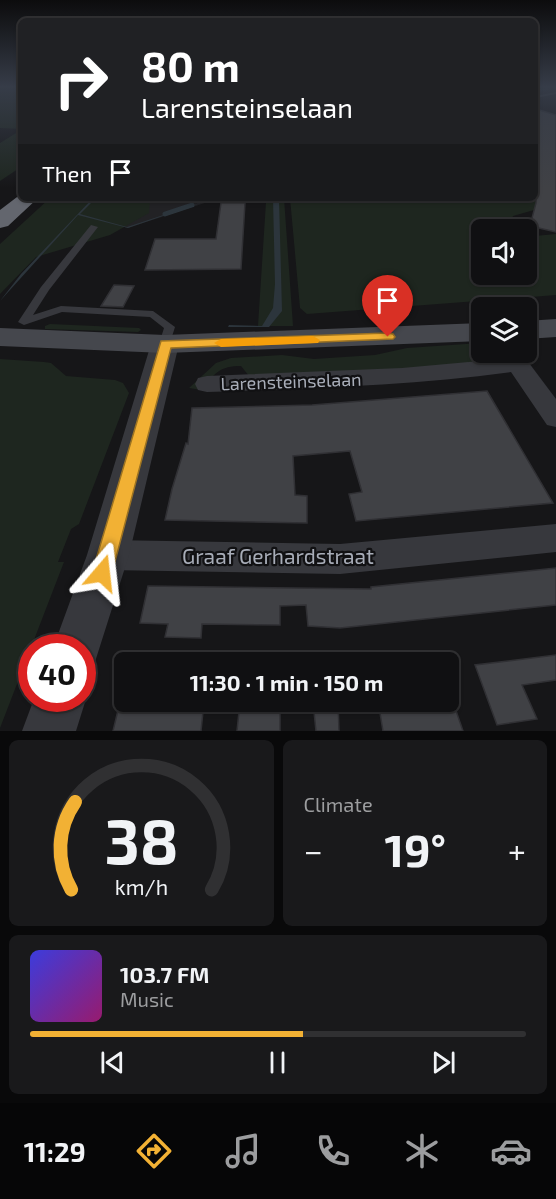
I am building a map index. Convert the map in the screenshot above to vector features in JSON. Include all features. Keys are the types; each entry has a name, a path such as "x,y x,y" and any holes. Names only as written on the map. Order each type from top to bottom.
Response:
{"highway":[{"path":"0,221 24,201"}],"main road":[{"path":"537,329 556,328"},
{"path":"12,332 167,335 471,332"}],"street":[{"path":"82,634 108,555 167,335"},
{"name":"Larensteinselaan","path":"207,384 358,379 473,370 497,363"},
{"path":"518,363 556,418"},
{"name":"Graaf Gerhardstraat","path":"108,555 340,559 556,538"},
{"path":"49,731 56,712"}],"lane":[{"path":"12,332 94,227"}],"shaded area":[{"path":"0,120 18,120 18,129 0,128"},
{"path":"18,132 18,169 0,181 0,143"},
{"path":"538,189 546,194 550,217 534,210 513,216 512,219 471,219 471,285 537,285 537,236 556,234 556,295 471,297 471,301 307,314 300,308 290,201 538,201"},
{"path":"47,201 150,201 149,213 110,235 36,257 0,294 0,244"},
{"path":"89,201 211,201 128,228 77,214"},
{"path":"90,201 93,201 80,214 127,227 206,201 128,228 78,215 0,301 21,274"},
{"path":"262,201 284,201 293,326 258,326 266,202"},
{"path":"273,201 279,201 282,311 269,327 228,327 229,325 262,326 273,308 275,284"},
{"path":"50,324 139,328 141,330 138,332 45,329 45,326"},
{"path":"471,344 471,363 474,363 335,374 249,376 241,366 234,366 218,372 202,390 189,388 216,363 231,358 282,355 314,359 375,355 407,348"},
{"path":"0,359 51,363 66,376 115,380 123,383 129,393 79,524 71,529 58,562 64,562 36,634 18,634 18,681 0,728"}],"building":[{"path":"538,120 556,120 556,232 537,228 537,219 532,219 536,201 538,201"},
{"path":"221,203 245,203 241,269 145,270 155,239 216,239"},
{"path":"114,285 134,286 123,307 101,306"},
{"path":"487,391 553,503 356,521 349,494 362,492 350,451 293,456 295,495 307,496 307,523 165,520 172,489 186,443 188,444 192,408 312,405"},
{"path":"556,568 556,605 340,628 308,626 306,605 280,606 280,625 202,624 201,638 165,637 168,624 140,623 148,586 371,589 371,587"},
{"path":"556,655 556,680 522,685 537,719 497,725 475,665"},
{"path":"118,712 203,712 201,731 113,731"},
{"path":"239,712 280,712 280,731 237,731"},
{"path":"314,712 338,712 339,731 316,731"},
{"path":"456,712 463,731 383,731 380,713"}],"waterway":[{"path":"165,214 192,205"}],"slow traffic":[{"path":"221,343 313,340"}],"route":[{"path":"102,573 165,344 388,337"}]}
